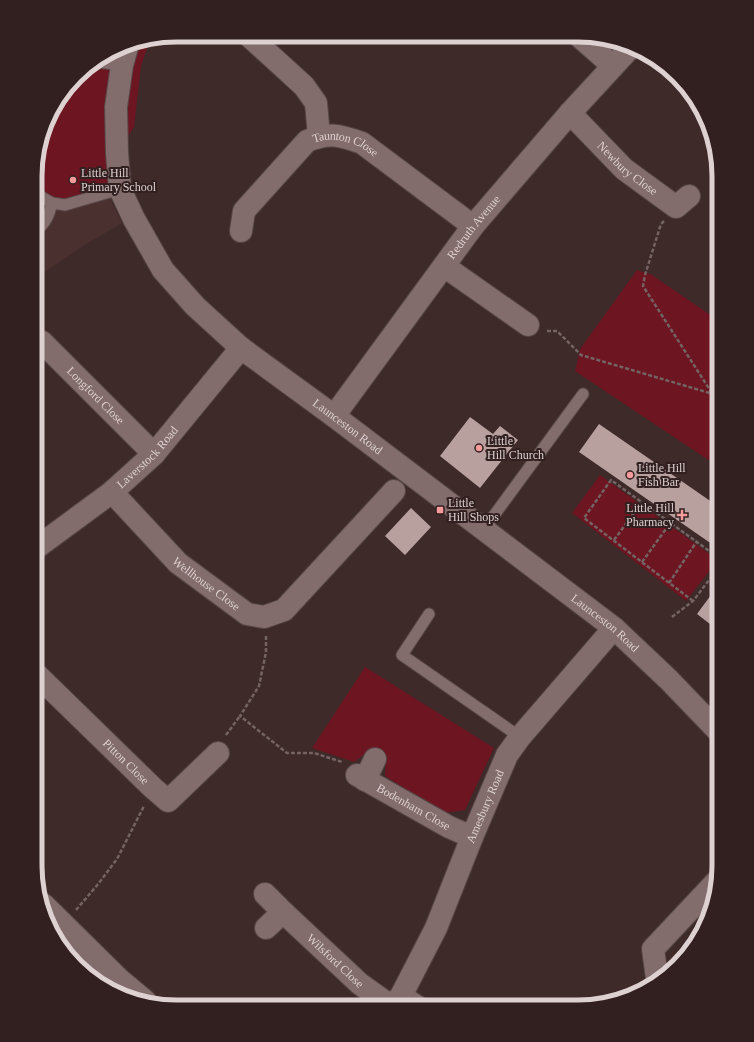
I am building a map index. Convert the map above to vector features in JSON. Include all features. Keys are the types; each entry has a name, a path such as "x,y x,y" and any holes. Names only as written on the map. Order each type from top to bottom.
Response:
{"street":[{"path":"256,42 304,86 316,103 319,136"},
{"path":"587,43 613,66"},
{"name":"Redruth Avenue","path":"334,416 474,226 570,113 627,51"},
{"name":"Launceston Road","path":"126,52 122,65 116,107 117,153 120,189 134,219 163,270 195,306 241,348 334,416 614,628 669,680 712,725"},
{"name":"Newbury Close","path":"570,113 624,169 683,202"},
{"name":"Taunton Close","path":"241,231 244,211 307,141 319,136 342,136 362,143 474,226"},
{"path":"444,266 528,325"},
{"name":"Longford Close","path":"42,337 154,454"},
{"name":"Laverstock Road","path":"42,544 112,492 154,454 241,348"},
{"name":"Wellhouse Close","path":"112,492 178,563 247,614 264,616 284,610 394,491"},
{"name":"Amesbury Road","path":"402,1000 436,928 472,837 507,755 520,737 614,628"},
{"name":"Pitton Close","path":"42,680 168,801 218,753"},
{"path":"361,777 375,759"},
{"name":"Bodenham Close","path":"361,777 449,827 472,837"},
{"path":"656,974 653,949 710,889"},
{"name":"Wilsford Close","path":"265,894 360,984 392,1000"},
{"path":"50,910 120,980 136,993"},
{"path":"266,928 283,912"}],"lane":[{"path":"105,63 122,65"},
{"path":"42,197 52,203 65,205 120,189"},
{"path":"42,226 50,214 52,203"},
{"path":"484,529 583,394"},
{"path":"429,614 402,655 520,737"}],"path":[{"path":"683,202 661,224 643,286 712,392"},
{"path":"528,325 531,331 557,331 581,355 712,394"},
{"path":"693,601 584,518 611,480 712,553"},
{"path":"614,540 642,502"},
{"path":"642,562 671,522"},
{"path":"669,583 697,541"},
{"path":"672,617 693,601 712,576"},
{"path":"264,616 266,652 261,679 259,686 240,716 287,753 314,753 351,765 361,777"},
{"path":"64,924 99,884 117,859 153,788"}],"shaded area":[{"path":"148,46 141,66 134,127 117,153 120,189 65,205 42,193 43,159 52,125 60,109 75,88 88,75 105,63 122,65 127,51"},
{"name":"Little Hill Primary School","path":"105,63 102,77 103,133 112,203 122,223 86,244 42,274 42,176 43,159 49,133 60,109 75,88 88,75"},
{"path":"637,270 652,275 712,316 712,462 575,371 580,349"},
{"path":"600,475 712,556 712,568 686,601 572,513"},
{"path":"365,667 494,748 465,810 444,813 385,776 386,756 371,749 354,762 312,748"}],"building":[{"name":"Little Hill Church","path":"470,417 493,434 500,426 518,440 480,488 440,456"},
{"path":"599,424 712,502 712,544 579,452"},
{"path":"411,508 431,527 405,555 385,536"},
{"path":"712,594 712,626 697,614"}],"place":[{"name":"Little Hill Primary School","path":"73,180"},
{"name":"Little Hill Church","path":"479,448"},
{"name":"Little Hill Fish Bar","path":"630,475"},
{"name":"Little Hill Shops","path":"440,510"},
{"name":"Little Hill Pharmacy","path":"682,515"}]}
